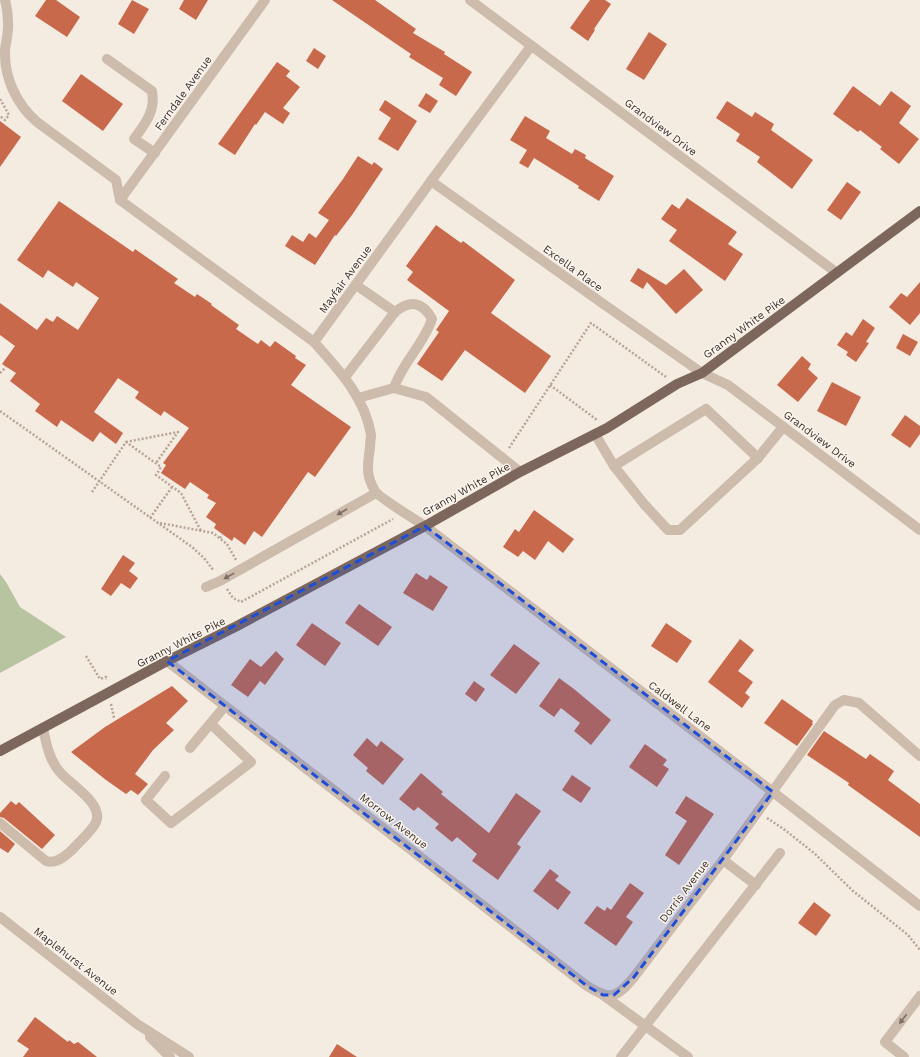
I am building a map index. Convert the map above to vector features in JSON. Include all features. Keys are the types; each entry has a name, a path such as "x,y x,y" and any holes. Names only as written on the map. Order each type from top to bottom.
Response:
{"main road":[{"name":"Granny White Pike","path":"0,751 167,661 237,626 425,526 520,472 607,428 677,384 702,372 920,211"}],"street":[{"path":"5,0 8,22 5,50 6,61 13,90 19,102 28,114 116,180 120,200 314,342 345,378 364,410 371,435 367,473 376,493 425,526"},
{"name":"Ferndale Avenue","path":"120,200 265,0"},
{"name":"Grandview Drive","path":"470,0 837,273"},
{"name":"Mayfair Avenue","path":"314,342 531,46"},
{"path":"107,58 152,91 154,100 152,111 134,139 155,153"},
{"name":"Excella Place","path":"431,181 602,304 702,372"},
{"path":"356,285 395,312"},
{"path":"345,378 395,312 412,303 422,307 432,319 429,328 398,376 394,388"},
{"name":"Grandview Drive","path":"702,372 728,385 920,530"},
{"path":"358,398 394,388 426,397 520,472"},
{"path":"614,466 706,409 758,458"},
{"path":"594,434 614,466 644,504 668,530 680,530 758,458 783,427"},
{"path":"206,587 220,581 376,493"},
{"name":"Caldwell Lane","path":"425,526 920,906"},
{"name":"Morrow Avenue","path":"167,661 587,986 605,996 688,1057"},
{"name":"Dorris Avenue","path":"605,996 620,992 629,984 723,860 835,705 844,700 859,703 920,756"},
{"path":"190,748 225,706"},
{"path":"165,776 146,800 171,823 251,762 211,724"},
{"path":"0,823 46,861 51,863 57,861 71,850 97,822 98,815 92,801 69,782 52,762 43,728"},
{"path":"621,1057 780,853"},
{"path":"723,860 756,885"},
{"name":"Maplehurst Avenue","path":"0,917 137,1024 189,1057"},
{"path":"904,1057 885,1042 919,999"},
{"name":"Maplehurst Avenue","path":"137,1024 170,1057"}],"path":[{"path":"0,98 9,115 5,120 0,116"},
{"path":"502,458 592,323 677,384"},
{"path":"0,373 6,366"},
{"path":"550,385 607,428"},
{"path":"0,411 100,480 150,518 192,547 209,564 233,598 241,602 405,512"},
{"path":"92,492 126,442 178,432 156,463"},
{"path":"126,442 161,467 156,475 181,493 201,531"},
{"path":"150,518 172,487"},
{"path":"158,523 213,533 226,544 241,569"},
{"path":"220,538 223,534"},
{"path":"758,812 785,830 814,854 852,891 908,935 920,950"}],"highlighted area":[{"path":"425,526 773,792 634,977 614,995 603,995 587,986 167,661"}],"green space":[{"path":"0,574 20,607 66,637 0,673"}],"building":[{"path":"46,0 56,0 80,17 67,37 35,16"},
{"path":"132,0 149,9 134,34 118,24"},
{"path":"184,0 208,0 196,20 179,9"},
{"path":"332,0 375,0 416,29 413,33 445,52 444,54 472,72 456,96 439,85 443,78 409,57 411,54"},
{"path":"590,0 605,0 611,4 594,29 595,30 588,41 570,28"},
{"path":"649,32 667,44 644,80 626,69"},
{"path":"314,48 326,56 318,69 306,61"},
{"path":"277,62 290,71 286,76 300,87 283,108 290,113 283,124 265,112 256,125 255,124 235,155 218,144"},
{"path":"81,74 123,104 103,131 62,101"},
{"path":"853,86 880,106 891,91 911,106 899,123 919,139 899,164 880,149 882,147 860,130 858,132 833,114"},
{"path":"426,93 438,101 430,113 418,106"},
{"path":"385,100 417,121 398,151 378,139 391,118 379,110"},
{"path":"727,101 752,117 755,112 774,124 771,130 813,160 792,189 757,162 760,157 736,141 740,134 716,118"},
{"path":"525,116 550,131 546,138 572,154 575,149 586,155 585,158 614,176 599,201 578,188 579,186 534,158 528,168 519,163 527,150 510,140"},
{"path":"0,121 21,137 0,167"},
{"path":"358,156 372,165 374,162 383,169 352,215 336,236 335,235 315,265 285,246 292,235 303,242 309,233 316,238 329,220 318,213"},
{"path":"847,182 861,192 841,220 827,210"},
{"path":"687,198 737,232 728,244 743,254 725,281 669,241 677,230 661,219 672,204 679,209"},
{"path":"59,201 133,252 135,249 178,279 174,283 195,297 197,294 212,304 211,305 239,325 236,329 258,344 261,340 270,347 275,341 296,356 295,358 306,365 291,385 351,427 315,477 308,472 262,537 254,531 245,545 234,537 232,541 214,528 216,524 206,517 216,503 207,498 209,495 190,482 185,489 161,473 166,465 163,463 189,428 164,411 161,416 135,398 139,392 118,378 94,412 123,433 116,444 100,432 93,442 61,420 57,427 35,411 40,404 10,381 16,373 2,364 15,346 0,335 0,303 37,330 46,318 53,322 57,316 78,330 99,298 76,282 73,287 48,270 43,278 17,260"},
{"path":"436,225 461,243 463,241 515,280 491,313 551,356 525,393 465,350 442,381 417,364 439,332 436,330 449,311 407,280 413,272 406,266"},
{"path":"638,268 666,285 684,269 703,290 676,314 647,282 643,289 630,281"},
{"path":"920,282 920,313 910,325 889,307 901,293 907,297"},
{"path":"863,319 875,328 866,342 869,343 856,362 846,355 848,352 837,345 846,332 852,336"},
{"path":"903,334 918,342 910,356 896,348"},
{"path":"802,356 811,364 808,369 818,378 798,402 777,385"},
{"path":"832,382 861,397 846,426 817,411"},
{"path":"905,415 920,426 920,434 910,448 891,435"},
{"path":"534,510 574,539 563,553 548,541 535,560 523,551 518,557 503,547 515,529 519,532"},
{"path":"123,555 135,563 129,571 138,578 130,589 121,583 111,596 101,589"},
{"path":"416,573 427,580 430,575 448,587 433,611 403,593"},
{"path":"359,604 392,627 378,646 345,623"},
{"path":"312,623 341,643 325,666 296,645"},
{"path":"666,623 692,641 677,663 651,646"},
{"path":"740,639 754,650 738,671 753,682 745,693 750,697 742,708 708,682"},
{"path":"514,644 540,663 516,694 490,675"},
{"path":"276,651 284,659 265,685 260,681 248,697 231,685 250,659 261,667"},
{"path":"559,678 611,720 591,745 574,731 580,723 561,708 554,717 539,706"},
{"path":"474,681 485,689 476,702 465,694"},
{"path":"172,686 188,701 166,723 174,730 153,750 135,774 148,784 138,795 131,790 126,794 71,752 105,727"},
{"path":"782,699 813,721 813,724 797,746 764,723"},
{"path":"824,731 866,759 870,754 894,771 888,780 920,804 920,837 848,785 849,783 807,755"},
{"path":"367,738 377,747 381,741 404,759 383,785 366,771 368,768 353,755"},
{"path":"645,744 667,760 663,765 669,769 657,787 629,767"},
{"path":"421,773 443,792 441,794 489,833 516,793 541,811 517,844 521,847 498,880 472,861 477,854 457,837 452,842 435,828 439,824 418,807 414,811 399,799"},
{"path":"572,775 591,788 581,803 562,790"},
{"path":"686,796 714,814 679,865 665,855 687,821 675,813"},
{"path":"11,801 16,805 19,802 55,835 42,849 4,818 0,817 0,813"},
{"path":"0,831 15,844 8,853 0,848"},
{"path":"550,869 559,876 555,880 571,892 558,910 533,891"},
{"path":"630,883 644,893 626,917 633,922 616,946 584,923 597,906 605,911 607,907 611,910"},
{"path":"814,902 831,915 816,936 798,923"},
{"path":"35,1017 68,1042 69,1040 74,1044 78,1042 97,1057 23,1057 29,1049 17,1041"},
{"path":"337,1044 357,1057 329,1057"}]}
